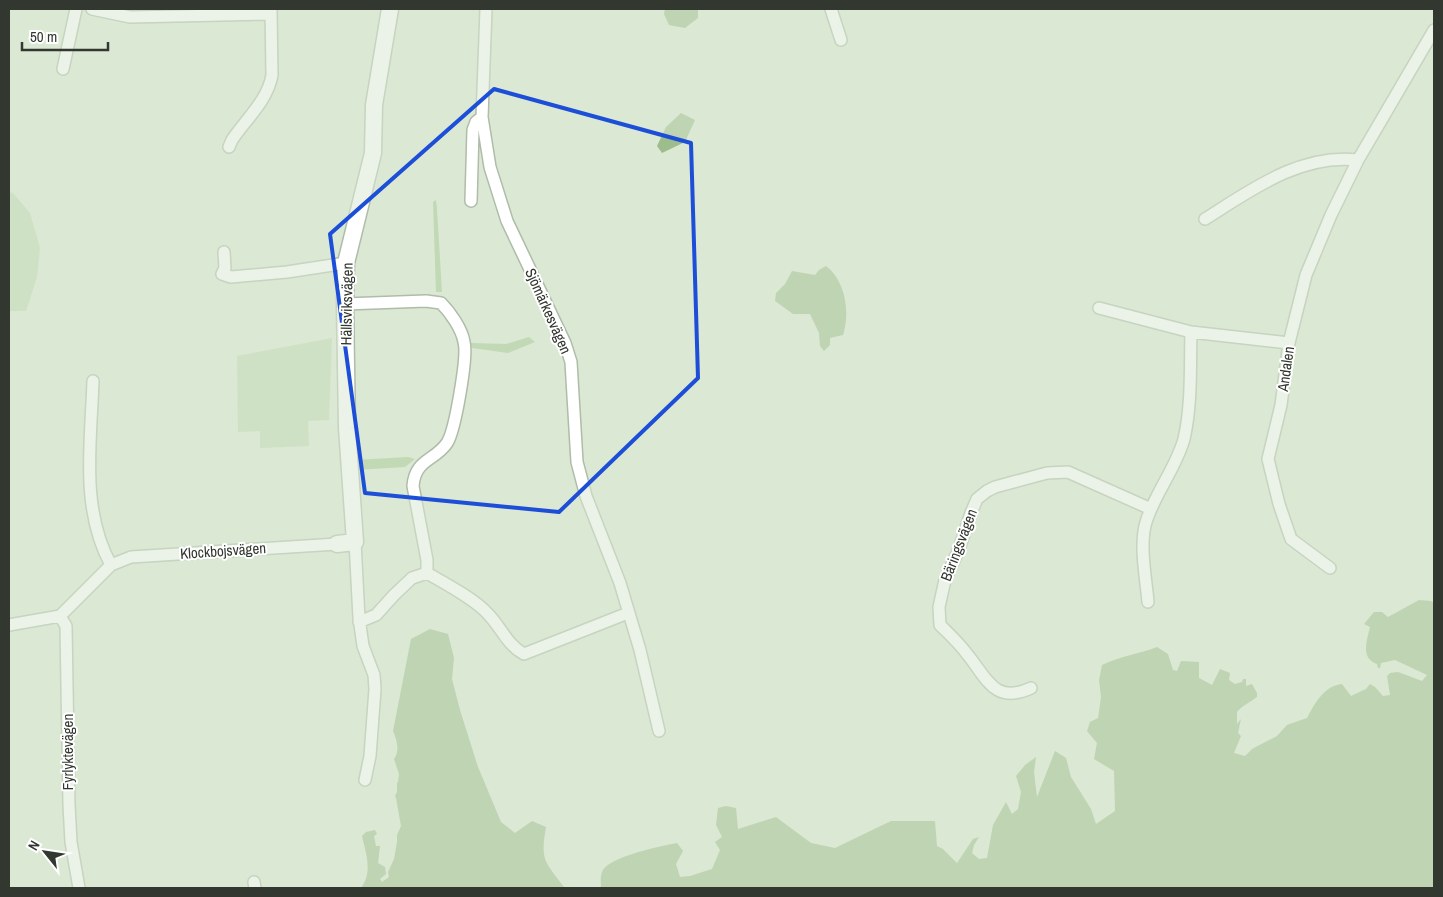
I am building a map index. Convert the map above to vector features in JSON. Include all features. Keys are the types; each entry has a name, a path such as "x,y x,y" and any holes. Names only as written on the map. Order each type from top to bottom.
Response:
{"street":[{"path":"63,69 76,9"},
{"path":"92,9 130,17 271,11 272,74 270,85 233,138 229,147"},
{"name":"Hällsviksvägen","path":"365,780 370,756 375,689 374,675 362,646 360,622 347,428 346,263 372,153 374,105 390,9"},
{"name":"Sjömärkesvägen","path":"486,9 482,117 490,167 500,204 565,343 571,362 577,462 586,496 620,583 640,650 659,731"},
{"path":"831,9 842,40"},
{"name":"Andalen","path":"1330,568 1291,539 1279,504 1268,459 1281,405 1289,343 1306,275 1358,160 1434,30"},
{"path":"471,201 473,130 476,122 482,117"},
{"path":"1205,219 1259,186 1292,170 1328,159 1358,160"},
{"path":"224,252 225,268 222,274 231,277 286,272 346,263"},
{"path":"345,304 426,301 441,303 452,318 464,342 465,366 451,436 444,446 424,462 414,477 413,486 427,560 427,574"},
{"path":"1099,308 1191,332 1289,343"},
{"path":"1148,602 1143,537 1151,509 1184,440 1188,407 1191,332"},
{"path":"93,381 89,467 93,522 102,550 111,565"},
{"name":"Bäringsvägen","path":"1031,688 1014,694 1002,693 990,686 967,653 940,625 939,607 945,580 978,499 987,490 995,487 1056,471 1068,472 1151,509"},
{"path":"337,544 355,542"},
{"name":"Klockbojsvägen","path":"60,616 111,565 131,557 337,544"},
{"path":"360,622 376,615 412,578 427,574 481,606 514,648 524,654 628,612"},
{"path":"9,625 60,616"},
{"name":"Fyrlyktevägen","path":"60,616 66,626 70,842 79,888"}],"highlighted area":[{"path":"494,89 691,143 698,378 559,512 365,493 330,234"}],"shaded area":[{"path":"665,9 698,9 698,18 685,28 669,25 664,14"},
{"path":"681,113 695,120 685,142 662,153 657,146 666,127"},
{"path":"9,192 13,193 30,213 40,248 37,277 26,311 9,311"},
{"path":"436,200 442,292 436,292 433,202"},
{"path":"826,266 833,272 842,289 845,298 846,317 843,335 830,338 830,345 824,351 820,346 819,333 810,314 793,314 775,301 776,293 785,284 792,271 815,275"},
{"path":"529,337 535,342 508,353 472,348 471,343 506,344"},
{"path":"332,338 329,420 308,421 309,446 260,448 260,431 238,432 237,356"},
{"path":"408,457 415,459 405,467 356,470 355,460"},
{"path":"1419,600 1434,603 1434,888 601,888 602,872 614,862 635,853 677,843 683,851 676,864 680,877 712,869 720,850 715,842 722,837 716,825 718,808 726,806 736,808 738,829 776,817 811,843 835,848 891,821 935,821 937,846 943,849 957,863 973,839 979,837 972,853 979,859 987,858 993,825 1006,802 1012,814 1018,809 1021,792 1016,776 1025,765 1036,757 1034,772 1037,797 1055,751 1066,758 1071,777 1091,809 1096,824 1115,811 1114,771 1094,759 1097,743 1087,731 1090,722 1098,718 1101,697 1099,680 1102,665 1157,647 1168,654 1173,670 1177,671 1181,661 1199,662 1199,678 1212,685 1220,669 1230,673 1229,680 1235,684 1246,679 1246,686 1252,684 1257,697 1237,712 1237,724 1241,719 1238,733 1241,736 1234,753 1245,756 1252,749 1277,736 1287,725 1307,718 1321,696 1336,685 1342,684 1351,696 1366,689 1370,684 1383,696 1390,695 1387,676 1390,673 1398,672 1422,681 1427,675 1395,660 1381,663 1380,668 1378,668 1377,664 1368,658 1366,643 1370,627 1364,624 1374,612 1382,612 1388,617"},
{"path":"430,629 448,634 454,658 452,679 460,710 478,767 501,822 515,833 532,821 546,827 544,854 548,866 564,887 568,888 361,888 365,882 368,869 362,836 366,832 375,830 377,834 374,836 376,846 380,846 378,863 385,867 386,874 380,879 382,882 389,877 388,872 394,859 397,835 401,826 395,796 399,774 394,759 397,753 397,745 393,731 411,639"}]}
